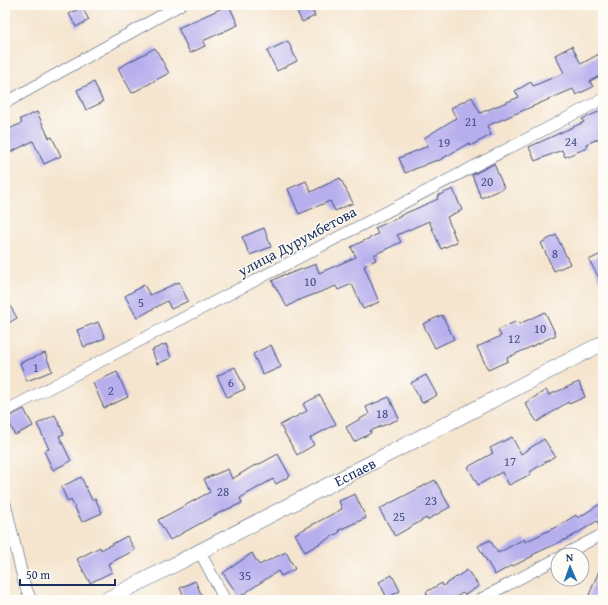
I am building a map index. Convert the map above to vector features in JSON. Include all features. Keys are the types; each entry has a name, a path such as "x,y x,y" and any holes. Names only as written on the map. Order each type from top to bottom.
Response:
{"street":[{"path":"5,103 180,5"},
{"name":"улица Дурумбетова","path":"5,411 603,98"},
{"name":"Еспаев","path":"106,600 603,343"},
{"path":"5,502 24,583 31,600"},
{"path":"579,547 603,534"},
{"path":"200,552 225,600"},
{"path":"479,600 550,562"}],"building":[{"path":"229,5 238,25 203,41 205,46 190,53 178,28"},
{"path":"294,5 310,5 315,16 302,22"},
{"path":"82,7 89,20 76,27 69,14"},
{"path":"288,41 297,61 277,71 267,51"},
{"path":"572,46 581,64 599,54 603,62 603,74 590,81 593,87 576,95 573,89 487,126 491,135 470,146 469,143 438,161 437,160 405,173 399,158 428,146 424,138 456,118 451,108 472,97 480,113 519,97 515,91 531,82 533,86 564,73 555,55"},
{"path":"155,48 169,73 132,93 118,68"},
{"path":"94,82 103,102 86,110 77,90"},
{"path":"603,110 603,137 586,144 587,148 565,157 562,150 535,161 529,147 584,122 582,119"},
{"path":"37,112 49,138 52,137 61,156 44,164 33,141 5,155 5,131 22,123 20,119"},
{"path":"494,164 504,188 481,198 472,175"},
{"path":"340,178 353,203 335,211 330,201 299,214 288,189 306,181 311,192"},
{"path":"453,189 462,210 447,217 457,242 441,249 429,221 397,235 401,242 374,255 376,260 364,266 379,302 363,309 352,284 338,290 336,286 297,301 287,307 272,281 285,274 286,275 316,264 319,273 356,257 351,247 378,234 375,228 438,199 437,196"},
{"path":"264,228 271,247 250,255 242,237"},
{"path":"556,235 570,264 554,271 541,243"},
{"path":"603,253 603,285 589,260"},
{"path":"179,282 188,301 171,309 167,301 137,318 125,296 144,285 150,295"},
{"path":"5,297 17,318 5,325"},
{"path":"545,312 556,335 507,358 508,361 488,370 477,347 501,336 498,330 517,321 519,324"},
{"path":"442,315 454,339 435,348 423,324"},
{"path":"98,322 105,338 84,347 77,330"},
{"path":"166,344 171,358 157,364 152,350"},
{"path":"271,345 281,367 263,375 253,354"},
{"path":"45,353 52,371 27,381 20,363"},
{"path":"235,367 245,389 227,397 217,376"},
{"path":"117,372 128,397 104,408 93,383"},
{"path":"426,375 437,395 422,403 411,383"},
{"path":"579,382 585,397 569,404 568,402 537,422 525,403 546,390 549,395"},
{"path":"320,395 336,424 310,438 314,445 297,455 280,425 307,411 303,404"},
{"path":"389,397 399,419 370,431 371,433 354,442 346,427 369,414 366,407"},
{"path":"24,409 33,426 15,435 7,418"},
{"path":"55,415 64,434 59,436 71,461 53,470 44,451 49,449 37,424"},
{"path":"512,437 521,454 544,439 555,456 530,472 531,474 509,485 502,472 478,485 468,467 493,453 490,448"},
{"path":"278,454 290,476 276,484 273,479 240,498 242,503 219,513 170,540 158,520 210,492 204,479 228,469 232,479 255,465 256,466"},
{"path":"81,477 92,500 95,498 102,513 82,522 71,500 68,502 61,487"},
{"path":"435,480 450,507 427,520 426,518 395,536 379,509"},
{"path":"355,494 366,518 339,530 340,532 305,552 295,534 342,509 339,501"},
{"path":"603,502 603,527 600,528 597,521 571,537 532,555 533,556 513,566 512,565 495,575 478,546 490,540 498,553 524,539 525,542 558,526 576,515 578,518"},
{"path":"127,536 135,550 108,564 112,572 90,583 77,559 100,547 101,550"},
{"path":"286,552 295,569 281,576 278,571 239,597 223,573 252,553 259,565"},
{"path":"603,561 603,600 587,600"},
{"path":"467,570 479,586 465,595 463,593 450,600 430,600 426,592 442,583 443,586"},
{"path":"392,575 400,591 387,598 379,582"},
{"path":"195,581 204,600 186,600 180,588"}]}
